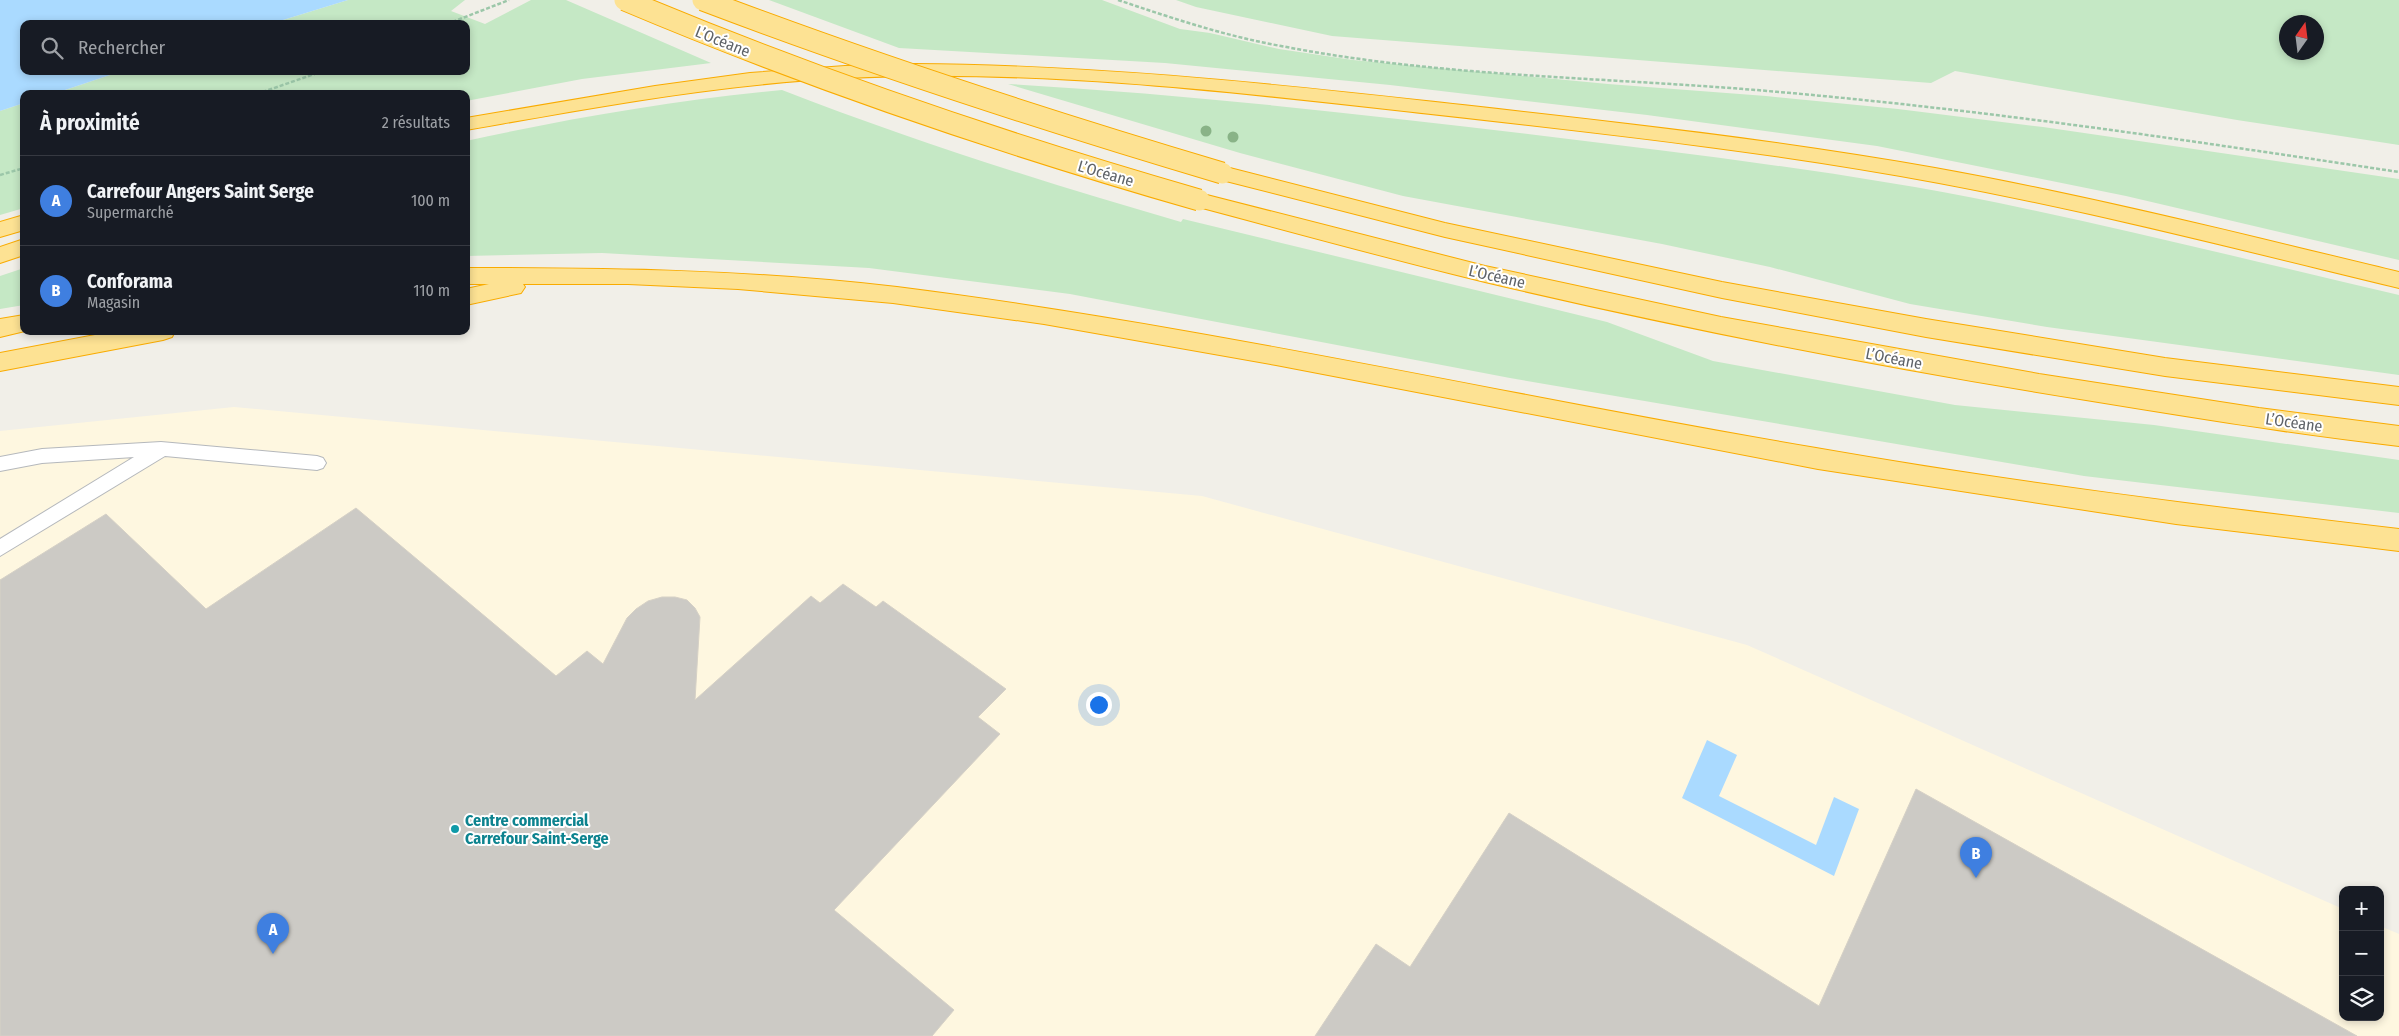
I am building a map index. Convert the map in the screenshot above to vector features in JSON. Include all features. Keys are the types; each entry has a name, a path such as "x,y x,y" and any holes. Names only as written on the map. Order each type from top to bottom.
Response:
{"highway":[{"name":"L’Océane","path":"625,0 782,64 1031,151 1199,200 1484,274 1649,311 1997,377 2188,407 2399,436"},
{"name":"L’Océane","path":"703,0 880,67 988,103 1222,173 1445,230 1732,292 1926,328 2164,367 2399,396"},
{"path":"470,123 635,94 845,72 1039,72 1147,79 1614,130 1872,164 2089,206 2399,280"},
{"path":"0,230 20,223"},
{"path":"0,255 20,248"},
{"path":"470,276 628,276 738,281 902,296 1044,316 1276,356 1818,459 2176,512 2399,540"},
{"path":"470,297 553,277"},
{"path":"0,328 20,324"},
{"path":"0,362 142,335"}],"lane":[{"path":"0,548 161,449"},
{"path":"0,464 42,456 161,449 317,463"}],"path":[{"path":"457,20 509,0"},
{"path":"1118,0 1224,34 1313,52 1396,64 1573,80 1777,92 1926,107 2200,142 2399,172"},
{"path":"268,90 312,75"},
{"path":"0,175 20,169"}],"shaded area":[{"path":"234,407 1202,496 1747,645 2339,907 2339,1021 2384,1021 2384,928 2399,934 2399,1036 0,1036 0,431"}],"green space":[{"path":"348,0 465,0 451,11 485,24 531,0 566,0 711,63 582,79 470,100 470,90 65,90 110,75 470,75 470,20 283,20"},
{"path":"769,0 1102,0 1180,29 1210,33 1279,49 1353,60 1898,109 2043,127 2399,179 2399,260 2126,196 1877,146 1647,115 1390,85 1165,63 899,48"},
{"path":"1176,0 2399,0 2399,145 2237,120 1955,71 1931,83 1332,36 1196,7"},
{"path":"1008,84 1206,99 1536,135 1826,173 1999,203 2399,295 2399,375 2047,327 1910,304 1770,267 1662,244 1403,196 1240,153"},
{"path":"782,90 881,127 980,160 1181,222 1183,219 1607,322 1713,361 1955,405 2154,425 2399,460 2399,513 2084,476 1510,378 1070,294 869,268 602,253 470,256 470,140 624,111"},
{"path":"20,104 20,209 0,215 0,111"},
{"path":"20,269 20,306 0,309 0,276"}],"water":[{"path":"0,0 348,0 283,20 20,20 20,75 110,75 65,90 20,90 20,104 0,111"},
{"path":"1707,740 1737,755 1719,796 1816,845 1834,797 1859,809 1834,876 1682,798"}],"building":[{"name":"Centre commercial Carrefour Saint-Serge","path":"356,508 556,676 587,651 603,664 627,618 636,609 648,601 662,597 675,597 687,600 700,617 695,700 811,596 820,603 843,584 876,607 883,601 1006,689 978,717 1000,734 834,910 954,1010 932,1036 0,1036 0,580 106,514 206,609"},
{"path":"1916,789 2357,1036 1315,1036 1376,944 1410,967 1509,813 1819,1006"}],"place":[{"name":"Centre commercial Carrefour Saint-Serge","path":"455,829"},
{"name":"Conforama","path":"1976,878"},
{"name":"Carrefour Angers Saint Serge","path":"273,954"}]}
